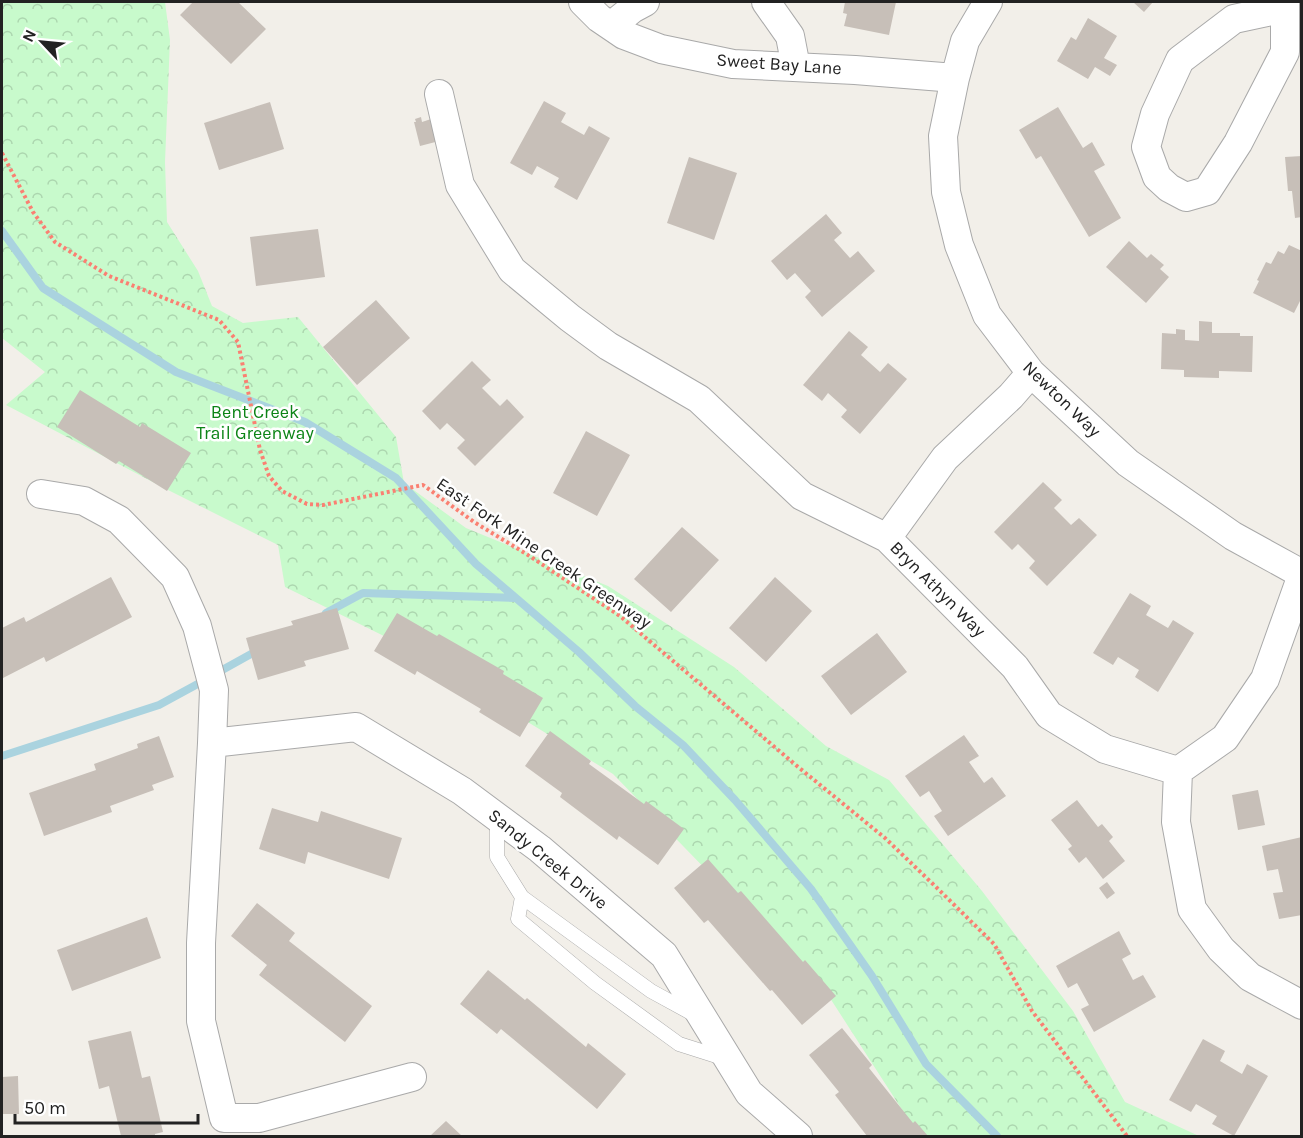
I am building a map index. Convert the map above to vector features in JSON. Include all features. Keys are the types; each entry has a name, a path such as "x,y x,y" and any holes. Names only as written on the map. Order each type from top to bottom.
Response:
{"street":[{"name":"Sweet Bay Lane","path":"583,2 599,18 624,35 661,49 733,64 955,78"},
{"path":"611,26 645,2"},
{"path":"766,2 790,36 796,67"},
{"name":"Newton Way","path":"988,2 965,41 943,136 946,192 959,245 987,315 1031,373 1128,463 1233,536 1302,574"},
{"path":"1285,5 1285,52 1238,143 1208,191 1186,197 1169,188 1157,177 1146,147 1155,114 1180,60 1234,19 1285,5"},
{"name":"Bryn Athyn Way","path":"439,94 460,185 512,270 608,346 699,399 802,496 887,538 1016,667 1049,715 1105,749 1178,771"},
{"path":"887,538 945,458 1011,396 1031,373"},
{"path":"41,494 84,501 119,520 175,577 197,626 214,690 201,943 201,1021 224,1118 259,1118 412,1077"},
{"path":"1302,574 1265,679 1226,738 1178,771 1176,822 1192,909 1221,949 1250,977 1302,1005"},
{"name":"Sandy Creek Drive","path":"212,743 356,727 462,791 540,849 664,955 769,1127 798,1137"}],"lane":[{"path":"496,816 497,857 522,897 651,991 703,1019"},
{"path":"522,897 518,919 595,983 679,1044 728,1060"}],"path":[{"name":"East Fork Mine Creek Greenway","path":"2,153 33,212 55,242 109,276 219,320 238,342 260,450 269,476 282,491 307,504 323,505 423,485 474,522 620,616 796,766 885,838 994,944 1032,1011 1126,1137"}],"green space":[{"name":"Bent Creek Trail Greenway","path":"2,2 165,2 170,40 165,162 167,222 198,271 212,306 243,323 298,317 396,437 404,483 466,528 608,586 734,667 826,746 889,780 982,891 1073,1011 1125,1102 1199,1136 919,1136 828,995 613,774 400,644 285,587 278,545 6,405 45,372 2,338"}],"building":[{"path":"193,2 238,2 266,29 231,64 180,15"},
{"path":"845,2 896,2 889,35 844,26 847,14 843,13"},
{"path":"1133,2 1153,2 1144,12"},
{"path":"1088,18 1117,36 1104,58 1117,65 1110,76 1095,67 1088,79 1057,61 1071,37 1076,40"},
{"path":"544,101 566,113 561,122 584,135 589,126 610,138 577,200 554,187 559,178 537,166 532,175 510,163"},
{"path":"270,102 284,149 219,170 204,123"},
{"path":"1058,107 1083,148 1092,142 1105,165 1094,171 1121,218 1089,237 1041,156 1036,159 1019,130"},
{"path":"421,117 422,122 431,119 443,140 420,146 414,122 416,122 415,119"},
{"path":"1302,156 1302,217 1295,218 1292,191 1288,191 1285,157"},
{"path":"689,157 737,173 714,240 667,223"},
{"path":"826,214 842,233 834,240 850,258 858,251 875,271 822,317 805,297 811,291 795,273 787,280 771,261"},
{"path":"318,229 325,277 256,286 250,237"},
{"path":"1129,241 1147,258 1151,254 1164,265 1160,269 1169,277 1146,303 1106,267"},
{"path":"1289,245 1302,251 1302,297 1294,313 1253,293 1266,262 1271,264 1278,251 1284,254"},
{"path":"376,300 410,338 357,385 323,347"},
{"path":"1199,321 1212,322 1212,333 1240,333 1240,336 1253,336 1252,372 1219,371 1219,378 1184,377 1184,370 1161,369 1162,333 1176,334 1176,329 1185,330 1185,340 1199,341"},
{"path":"849,331 868,347 861,355 880,372 888,363 907,379 860,434 841,417 847,410 828,393 822,401 803,385"},
{"path":"472,361 491,380 482,388 500,406 507,399 524,417 475,466 457,448 465,440 447,423 440,430 422,411"},
{"path":"80,390 140,427 142,423 191,453 167,491 119,461 116,464 57,427"},
{"path":"586,431 630,455 597,516 553,493"},
{"path":"1043,482 1062,500 1054,508 1071,525 1079,518 1097,535 1047,586 1029,568 1035,561 1018,544 1012,550 994,532"},
{"path":"682,527 719,560 671,612 634,579"},
{"path":"111,577 132,617 46,662 44,657 3,678 2,628 24,617 26,622"},
{"path":"775,577 812,611 766,662 729,628"},
{"path":"1130,593 1151,606 1146,615 1168,628 1173,620 1194,633 1158,692 1135,677 1139,670 1118,657 1113,665 1093,653"},
{"path":"337,608 349,649 304,661 306,666 258,680 246,638 293,625 291,621"},
{"path":"397,613 504,671 503,674 543,698 520,737 479,712 481,709 417,671 415,675 374,651"},
{"path":"877,633 907,672 851,715 821,676"},
{"path":"550,731 591,761 589,764 644,804 646,801 684,829 658,865 619,836 617,840 560,797 562,793 525,766"},
{"path":"964,735 979,756 969,762 984,783 992,777 1006,796 948,836 934,816 942,811 929,791 920,797 905,776"},
{"path":"159,736 174,777 152,785 154,790 110,806 112,812 44,836 29,793 96,770 94,764 138,748 137,744"},
{"path":"1258,790 1265,825 1238,830 1232,795"},
{"path":"1077,800 1098,827 1102,824 1113,837 1109,841 1125,861 1103,879 1086,857 1079,863 1068,849 1072,846 1051,820"},
{"path":"272,808 318,822 321,811 402,838 389,879 308,852 305,864 259,849"},
{"path":"1302,837 1302,915 1279,919 1273,893 1283,892 1278,869 1267,871 1262,846"},
{"path":"708,859 738,893 741,891 836,996 802,1025 708,920 704,923 674,888"},
{"path":"1107,882 1115,893 1107,899 1099,888"},
{"path":"257,903 295,933 289,941 372,1006 345,1042 259,975 267,965 231,936"},
{"path":"147,917 161,958 72,991 57,950"},
{"path":"1119,931 1131,954 1122,959 1133,980 1143,975 1156,997 1094,1032 1081,1009 1089,1005 1077,983 1068,988 1056,966"},
{"path":"488,970 525,1000 527,998 586,1047 588,1043 626,1074 597,1109 501,1029 497,1034 460,1004"},
{"path":"842,1028 872,1065 869,1068 913,1123 915,1121 928,1136 867,1136 835,1095 839,1092 809,1055"},
{"path":"131,1031 142,1078 150,1076 163,1132 155,1136 121,1136 109,1086 99,1089 88,1041"},
{"path":"1203,1039 1225,1051 1220,1061 1242,1074 1247,1064 1268,1076 1234,1136 1212,1124 1217,1116 1196,1104 1191,1112 1169,1100"},
{"path":"18,1076 19,1114 2,1114 2,1077"},
{"path":"446,1121 462,1136 430,1136"}],"waterway":[{"path":"2,231 43,288 176,372 305,422 396,478 476,564 579,652 635,706 683,745 735,800 811,889 872,976 926,1064 997,1136"},
{"path":"326,613 363,593 514,598"},
{"path":"215,674 260,649"},
{"path":"2,756 159,705 205,680"}]}
